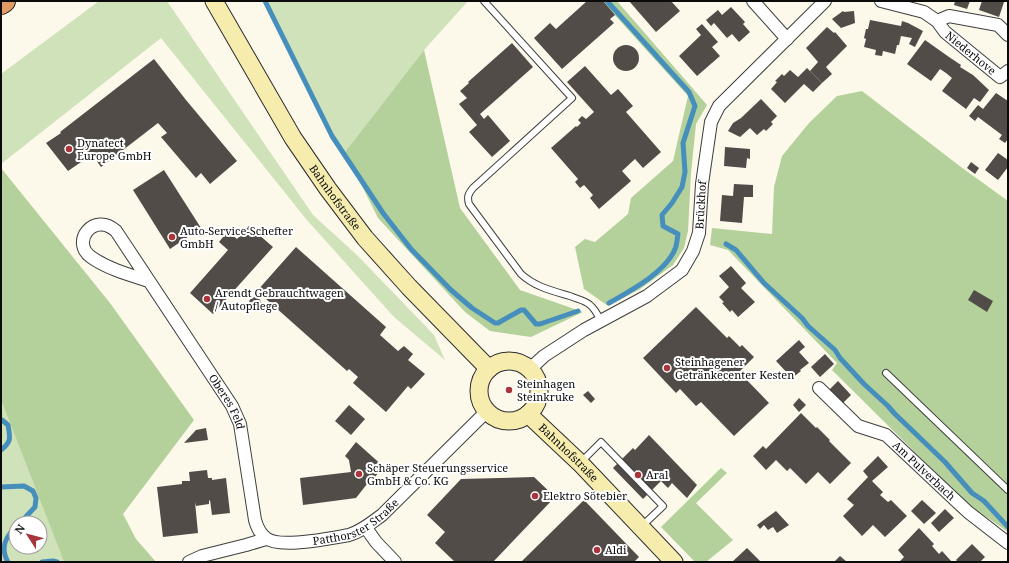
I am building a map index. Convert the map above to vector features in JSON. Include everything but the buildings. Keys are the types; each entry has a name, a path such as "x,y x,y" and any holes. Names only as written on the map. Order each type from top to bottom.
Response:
{"street":[{"name":"Bahnhofstraße","path":"214,1 293,138 328,189 365,238 409,287 489,369"},
{"path":"753,1 787,39"},
{"name":"Brückhof","path":"530,369 544,356 601,321 647,296 682,270 693,251 699,233 702,184 711,122 719,106 824,1"},
{"name":"Niederhove","path":"881,1 924,12 937,20 945,32 1004,76"},
{"name":"Niederhove","path":"937,20 949,16 998,24 1008,35"},
{"name":"Oberes Feld","path":"149,281 111,268 90,257 84,246 83,240 88,230 97,224 103,224 110,226 116,231 232,406 240,424 255,520 260,532 266,539"},
{"path":"505,361 514,361 530,369 536,377 539,392 535,406 528,414 521,418 507,420 494,417 487,411 482,403 480,385 483,376 489,369 505,361"},
{"name":"Am Pulverbach","path":"819,388 858,426 886,435 968,512 1008,544"},
{"name":"Patthorster Straße","path":"266,539 278,543 288,544 348,535 357,533 366,528 487,411"},
{"name":"Bahnhofstraße","path":"528,414 580,463 641,527 668,558"},
{"path":"366,528 376,542 395,562"},
{"path":"190,562 202,556 266,539"}],"lane":[{"path":"484,1 572,98 468,193 469,204 521,274 528,281 581,300 590,305 601,321"},
{"path":"886,373 1008,490"},
{"path":"580,463 601,442 663,506 641,527"}],"green space":[{"path":"99,1 167,1 313,215 357,255 434,335 445,360 394,317 306,219 161,38 1,164 1,74"},
{"path":"265,1 468,1 424,50 345,152 331,130"},
{"path":"602,1 617,1 707,105 696,124 691,173 688,231 684,248 673,265 640,289 608,306 584,289 575,247 585,239 595,242 628,214 631,198 673,161 688,96"},
{"path":"424,50 460,208 520,290 583,312 531,337 490,331 465,312 378,218 345,152"},
{"path":"862,91 1008,201 1008,532 966,503 832,370 837,363 728,250 710,245 712,228 772,234 774,187 782,156 809,123 837,96"},
{"path":"1,168 110,303 194,420 123,514 136,539 156,562 64,562 48,521 48,515 46,515 1,400"},
{"path":"1,400 46,515 8,515 8,555 48,555 48,521 64,562 1,562"},
{"path":"721,468 727,473 696,503 733,540 706,562 695,562 661,527"}],"waterway":[{"path":"265,1 332,136 383,213 411,249 451,290 472,308 495,323 498,323 521,310 524,310 536,324 578,311"},
{"path":"607,1 689,92 695,106 683,143 685,172 682,187 662,215 663,226 678,234 675,249 664,265 656,273 637,287 609,303"},
{"path":"726,244 736,250 764,283 835,350 840,358 864,384 945,462 972,493 984,501 1008,527"},
{"path":"1,421 2,420 8,425 10,436 9,442 1,450"},
{"path":"1,487 24,486 33,491 36,498 35,507 28,515"},
{"path":"8,537 5,543 4,552 8,562"},
{"path":"42,562 57,562"}],"place":[{"name":"Dynatect Europe GmbH","path":"69,149"},
{"name":"Auto-Service-Schefter GmbH","path":"172,237"},
{"name":"Arendt Gebrauchtwagen / Autopflege","path":"207,299"},
{"name":"Steinhagener Getränkecenter Kesten","path":"667,368"},
{"name":"Steinhagen Steinkruke","path":"509,390"},
{"name":"Schäper Steuerungsservice GmbH & Co. KG","path":"359,474"},
{"name":"Aral","path":"638,475"},
{"name":"Elektro Sötebier","path":"535,496"},
{"name":"Aldi","path":"597,550"}]}
